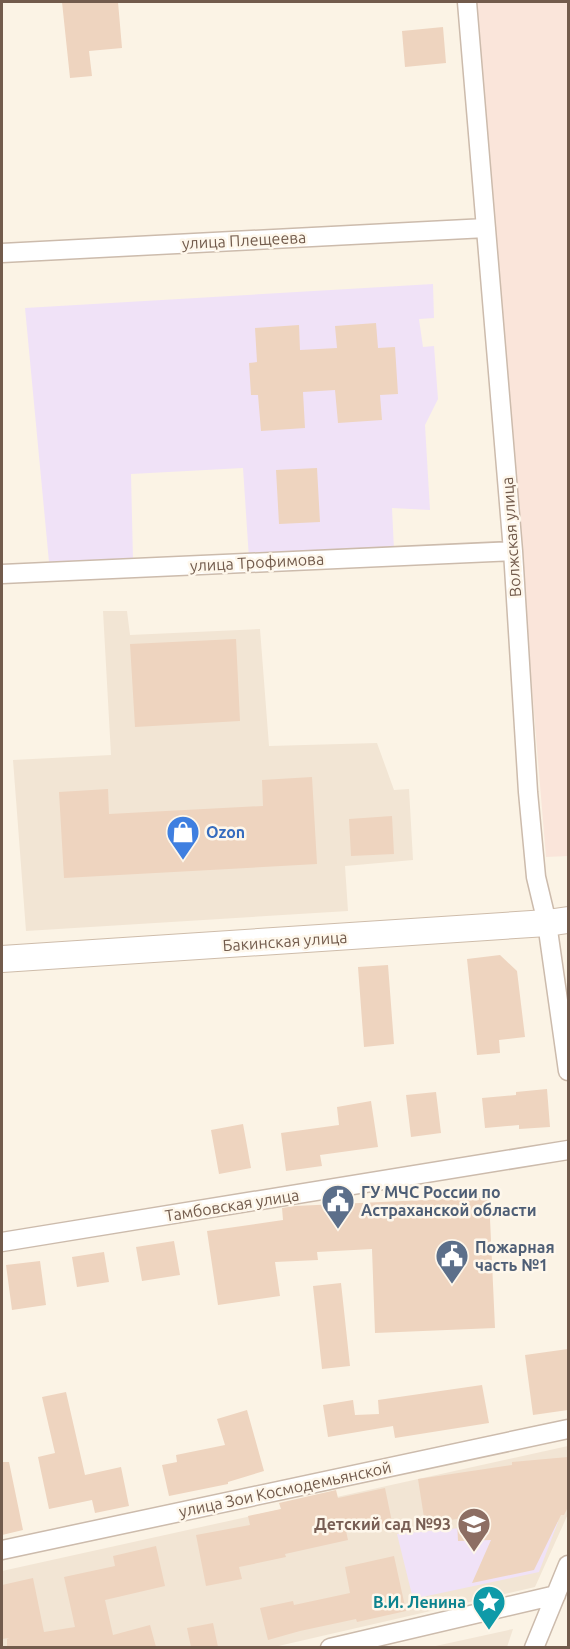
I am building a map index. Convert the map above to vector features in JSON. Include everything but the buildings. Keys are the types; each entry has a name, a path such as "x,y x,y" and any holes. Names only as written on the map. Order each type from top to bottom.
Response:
{"main road":[{"name":"Бакинская улица","path":"2,960 558,922"}],"street":[{"name":"Волжская улица","path":"467,2 513,551 528,792 536,877 558,922 568,1071"},
{"name":"улица Плещеева","path":"2,253 486,228"},
{"name":"улица Трофимова","path":"2,574 513,551"},
{"name":"Тамбовская улица","path":"2,1242 568,1150"},
{"name":"улица Зои Космодемьянской","path":"2,1550 568,1429"},
{"path":"534,1647 568,1565"},
{"path":"330,1647 556,1594"}],"shaded area":[{"path":"475,2 568,2 568,856 546,857"},
{"path":"433,284 434,318 419,319 423,347 434,346 438,399 425,425 430,510 392,508 394,550 249,559 243,468 131,474 133,560 49,562 25,308"},
{"path":"103,611 127,611 130,635 260,629 269,746 377,743 394,790 409,789 413,860 345,866 348,911 26,931 13,760 111,755"},
{"path":"568,1446 568,1514 535,1587 274,1647 2,1647 2,1571"},
{"name":"Детский сад №93","path":"558,1522 539,1572 413,1599 397,1534 503,1524"},
{"path":"513,1629 507,1647 431,1647"}],"place":[{"name":"Ozon","path":"183,861"},
{"name":"ГУ МЧС России по Астраханской области","path":"338,1230"},
{"name":"Пожарная часть №1","path":"452,1285"},
{"name":"Детский сад №93","path":"474,1553"},
{"name":"В.И. Ленина","path":"489,1631"}]}
